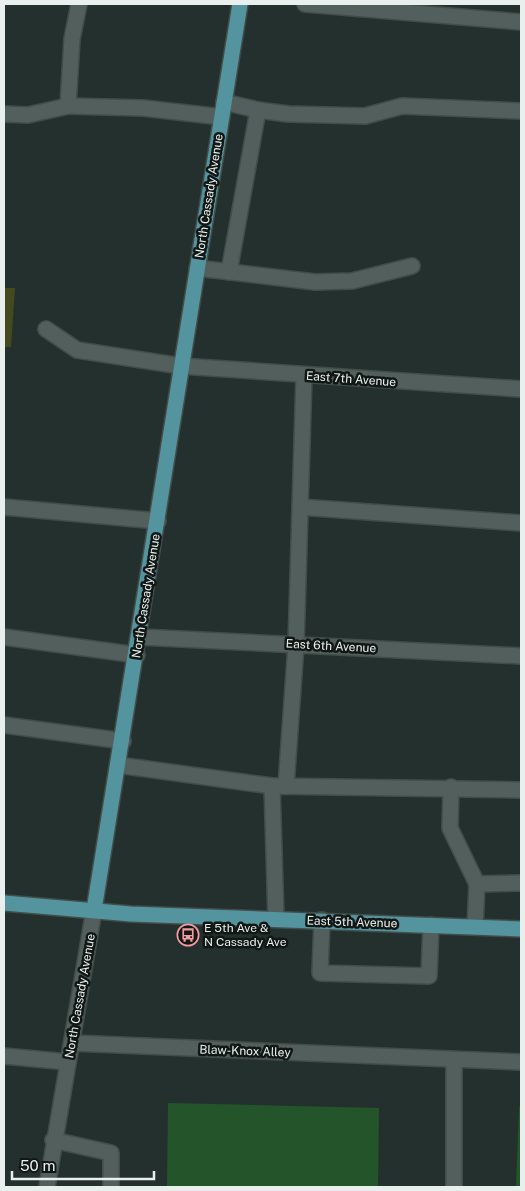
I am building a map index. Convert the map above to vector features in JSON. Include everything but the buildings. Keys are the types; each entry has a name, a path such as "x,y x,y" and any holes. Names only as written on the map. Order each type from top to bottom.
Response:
{"main road":[{"name":"North Cassady Avenue","path":"94,910 140,637 181,366 240,4"},
{"name":"East 5th Avenue","path":"4,904 131,914 521,929"}],"street":[{"path":"68,106 72,40 78,4"},
{"path":"305,4 521,22"},
{"path":"224,102 258,110 288,114 365,116 402,106 521,112"},
{"path":"4,114 28,115 68,106 143,108 222,118"},
{"path":"229,272 258,110"},
{"path":"197,268 324,282 352,281 412,266"},
{"name":"East 7th Avenue","path":"46,329 78,350 181,366 521,389"},
{"path":"276,919 279,786 296,645 304,375"},
{"path":"4,507 158,521"},
{"path":"300,507 521,523"},
{"path":"4,637 137,655"},
{"name":"East 6th Avenue","path":"140,637 521,656"},
{"path":"4,725 123,741"},
{"path":"118,765 279,786 451,787 521,790"},
{"path":"451,787 450,828 477,884 475,926"},
{"path":"477,884 521,883"},
{"name":"North Cassady Avenue","path":"46,1187 94,910"},
{"path":"322,920 320,974 429,976 431,925"},
{"name":"Blaw-Knox Alley","path":"72,1043 521,1062"},
{"path":"4,1056 68,1062"},
{"path":"454,1060 454,1187"},
{"path":"53,1140 111,1153 111,1187"}],"green space":[{"path":"4,288 15,288 11,347 4,347"}],"place":[{"name":"E 5th Ave & N Cassady Ave","path":"188,935"}]}
